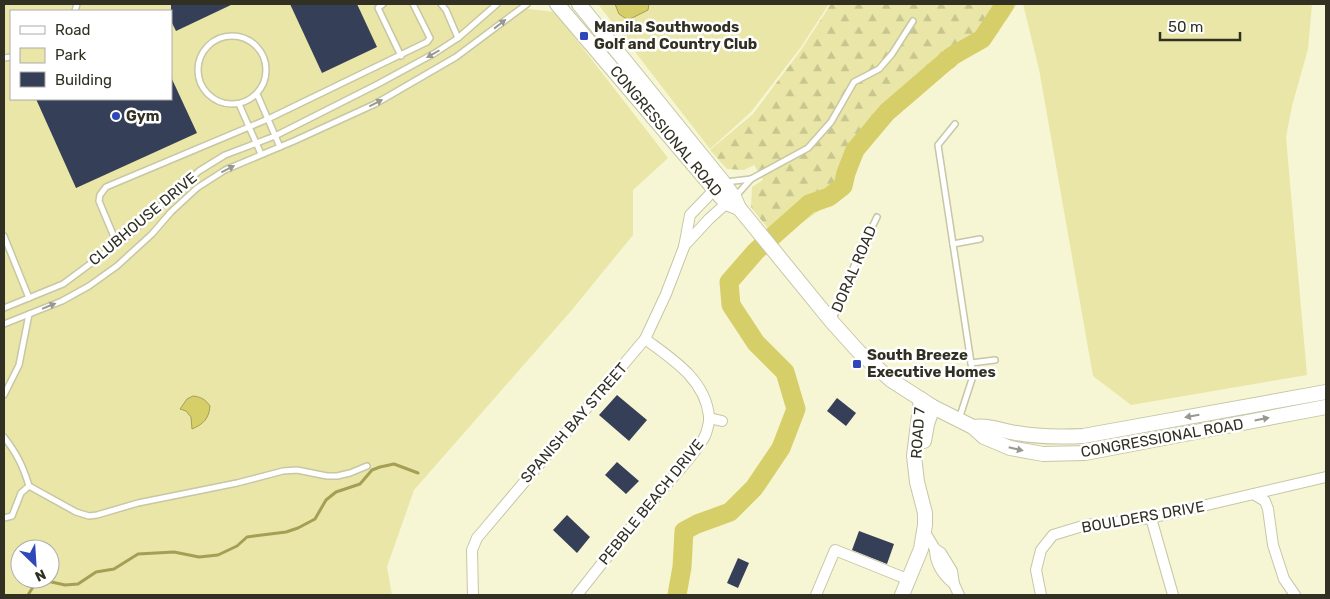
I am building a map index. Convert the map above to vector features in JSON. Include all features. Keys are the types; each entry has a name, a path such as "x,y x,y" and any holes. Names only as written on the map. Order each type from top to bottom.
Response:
{"main road":[{"name":"CONGRESSIONAL ROAD","path":"557,4 719,185"},
{"name":"CONGRESSIONAL ROAD","path":"579,4 733,203 752,223 832,322 859,352 885,375 927,403 973,427 984,436 1010,448 1043,454 1085,454 1326,407"},
{"name":"CONGRESSIONAL ROAD","path":"973,427 986,426 1015,433 1046,437 1084,436 1326,392"},
{"name":"ROAD 7","path":"902,595 921,549 924,531 925,513 917,482 914,456 927,403"},
{"path":"1062,454 1063,437"},
{"path":"894,595 914,548 924,531"}],"street":[{"name":"SPANISH BAY STREET","path":"473,595 472,550 477,538 645,339 666,294 684,247 690,215 719,185"},
{"name":"SPANISH BAY STREET","path":"684,247 733,203"},
{"path":"645,339 687,372 700,387 709,418 722,421"},
{"name":"PEBBLE BEACH DRIVE","path":"577,595 703,440 709,418"},
{"name":"BOULDERS DRIVE","path":"1042,595 1036,570 1041,550 1053,535 1086,525 1151,518 1256,495 1326,477"},
{"path":"1256,495 1265,501 1268,509 1273,545 1284,579 1294,595"},
{"path":"1151,518 1173,595"},
{"path":"924,531 952,571 954,584 959,595"},
{"path":"816,595 835,550 902,577"}],"lane":[{"path":"383,4 378,8 401,56"},
{"path":"117,244 100,201 100,195 106,187 268,120 427,42 430,38 413,4"},
{"path":"441,4 446,10 458,38"},
{"name":"CLUBHOUSE DRIVE","path":"4,308 63,284 149,218 199,171 225,155 275,136 378,84 458,38 497,4"},
{"name":"CLUBHOUSE DRIVE","path":"4,324 62,301 89,286 117,266 152,234 196,188 225,170 376,104 456,57 527,4"},
{"path":"719,185 753,178 808,148 831,122 854,82 879,69 892,54 913,21"},
{"path":"228,36 241,37 258,47 264,58 266,71 264,83 256,94 239,104 226,104 214,99 201,85 198,73 200,60 206,48 216,40 228,36"},
{"path":"256,94 280,147"},
{"path":"239,104 261,154"},
{"path":"955,124 938,145 973,376 958,420"},
{"path":"733,203 753,178"},
{"name":"DORAL ROAD","path":"832,322 838,312 858,256 876,217"},
{"path":"4,236 29,298"},
{"path":"953,244 980,239"},
{"path":"4,395 20,366 29,314"},
{"path":"971,363 995,360"},
{"path":"4,438 16,453 29,486 76,512 89,516 155,499 237,483 283,471 297,470 327,476 338,476 367,466"},
{"path":"4,518 12,516 21,493 29,486"}],"green space":[{"name":"Manila Southwoods Golf and Country Club","path":"4,4 516,4 520,8 555,12 668,158 633,190 633,235 571,311 414,490 387,567 392,595 4,595"},
{"name":"Manila Southwoods Golf and Country Club","path":"598,4 829,4 801,47 751,112 710,149"},
{"path":"831,4 1017,4 992,41 972,53 885,124 866,150 854,172 849,190 777,240 751,207 752,187 763,180 754,165 744,170 727,169 710,150 753,114 801,50"},
{"path":"1023,4 1312,4 1308,49 1292,106 1286,137 1307,375 1131,405 1093,376 1039,69"}],"shaded area":[{"path":"615,4 649,4 648,10 628,20 619,14"},
{"path":"193,396 203,399 210,406 205,420 192,429 191,417 186,411 180,409 187,399"}],"building":[{"path":"171,4 233,4 176,31 172,23"},
{"path":"290,4 357,4 377,47 322,73"},
{"name":"Gym","path":"172,79 197,133 76,188 36,100 172,100"},
{"path":"617,395 647,420 629,441 599,415"},
{"path":"837,398 856,413 846,426 827,411"},
{"path":"617,462 639,481 626,494 605,475"},
{"path":"567,515 590,537 577,553 553,530"},
{"path":"859,531 894,544 887,564 852,550"},
{"path":"738,558 749,563 738,588 727,583"}],"waterway":[{"path":"677,595 682,567 684,531 697,524 730,512 754,488 781,448 796,409 785,372 756,343 731,305 729,282 756,251 809,204 829,197 843,186 855,150 887,112 952,56 982,39 1005,4"},
{"path":"28,595 38,579 65,585 78,584 96,572 114,569 138,554 174,552 199,557 218,555 237,546 247,537 286,532 315,519 326,500 336,492 360,484 372,470 394,464 418,473"}],"place":[{"name":"Manila Southwoods Golf and Country Club","path":"584,36"},
{"name":"Gym","path":"116,116"},
{"name":"South Breeze Executive Homes","path":"857,364"}]}
